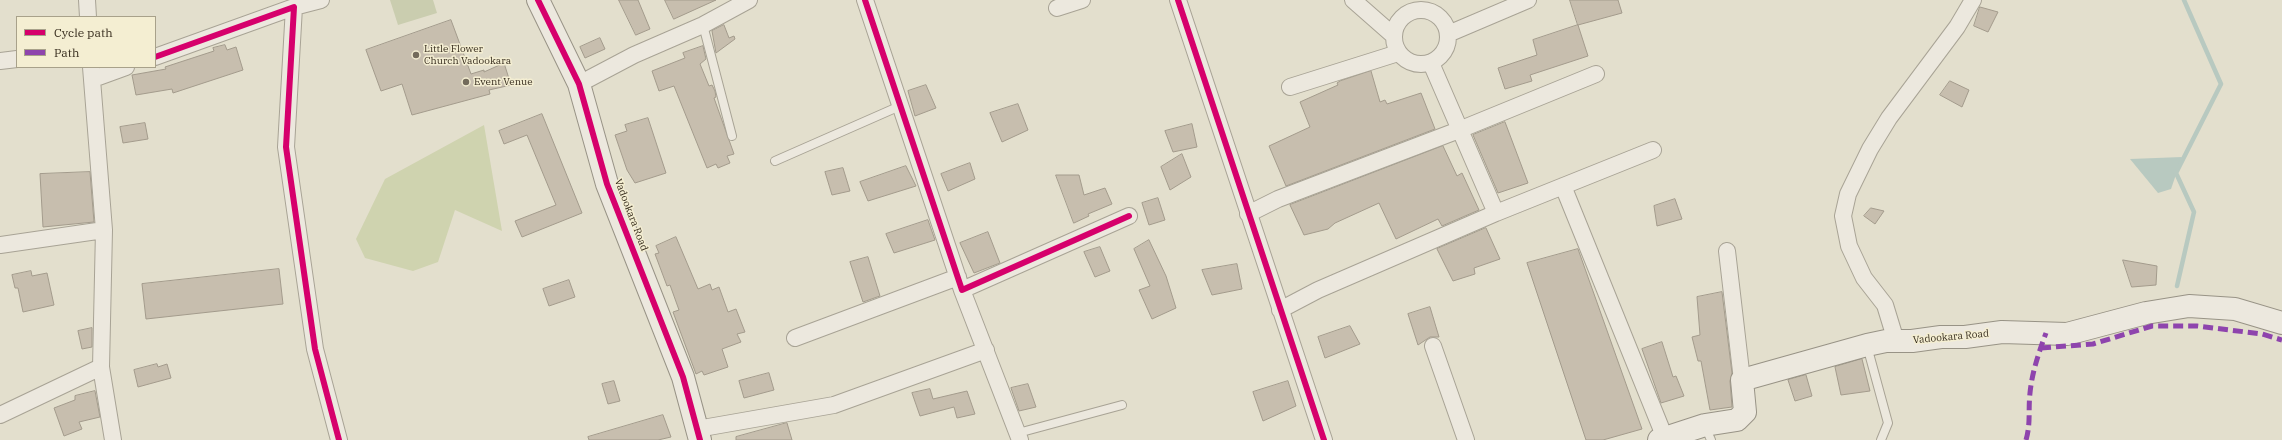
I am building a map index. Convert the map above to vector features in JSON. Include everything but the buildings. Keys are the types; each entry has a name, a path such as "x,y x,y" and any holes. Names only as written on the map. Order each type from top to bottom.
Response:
{"main road":[{"name":"Vadookara Road","path":"538,0 579,84 607,184 683,377 698,434"},
{"name":"Vadookara Road","path":"1742,380 1867,345 1896,341 1965,337 2002,332 2067,334 2146,312 2189,306 2235,309 2282,323"},
{"path":"1662,439 1708,433 1737,420 1745,412 1742,380"}],"street":[{"path":"87,0 88,16"},
{"path":"156,57 294,7 321,0"},
{"path":"579,84 634,55 703,25 750,0"},
{"path":"865,0 960,283 1019,436"},
{"path":"1057,8 1082,0"},
{"path":"1178,0 1324,440"},
{"path":"1353,0 1394,36"},
{"path":"1448,34 1528,0"},
{"path":"1896,341 1885,305 1864,278 1849,246 1843,216 1848,194 1870,149 1890,118 1957,27 1973,0"},
{"path":"294,7 286,147 315,349 339,440"},
{"path":"1415,10 1424,10 1440,18 1448,34 1444,51 1431,63 1422,65 1413,64 1398,53 1394,36 1400,19 1415,10"},
{"path":"1290,87 1398,53"},
{"path":"0,61 16,59"},
{"path":"1431,63 1496,213"},
{"path":"113,440 101,367 104,230 92,73 120,68"},
{"path":"1248,214 1278,199 1459,130 1596,74"},
{"path":"1280,310 1318,290 1496,213 1653,150"},
{"path":"1563,186 1662,439"},
{"path":"795,338 960,283 1128,216"},
{"path":"0,245 104,230"},
{"path":"1726,250 1742,380"},
{"path":"1433,346 1466,440"},
{"path":"698,434 834,405 986,350"},
{"path":"0,415 101,367"}],"lane":[{"path":"703,25 732,136"},
{"path":"775,161 900,106"},
{"path":"1867,345 1888,423 1881,440"},
{"path":"1019,436 1122,405"}],"green space":[{"path":"390,0 433,0 437,13 398,25"},
{"path":"484,125 502,231 455,210 438,262 413,271 365,258 356,239 385,179"}],"shaded area":[{"path":"2182,157 2171,189 2158,193 2130,159"}],"waterway":[{"path":"2177,286 2194,212 2176,173 2221,84 2184,0"}],"marked path":[{"path":"2041,348 2093,344 2152,326 2197,326 2262,334 2282,340"},
{"path":"2026,440 2032,377 2046,333"}],"cycle path":[{"path":"538,0 579,84 607,184 683,377 700,440"},
{"path":"865,0 962,290 1129,216"},
{"path":"1178,0 1324,440"},
{"path":"156,57 294,7 286,147 315,349 339,440"}],"place":[{"name":"Little Flower Church Vadookara","path":"416,55"},
{"name":"Event Venue","path":"466,82"}]}
